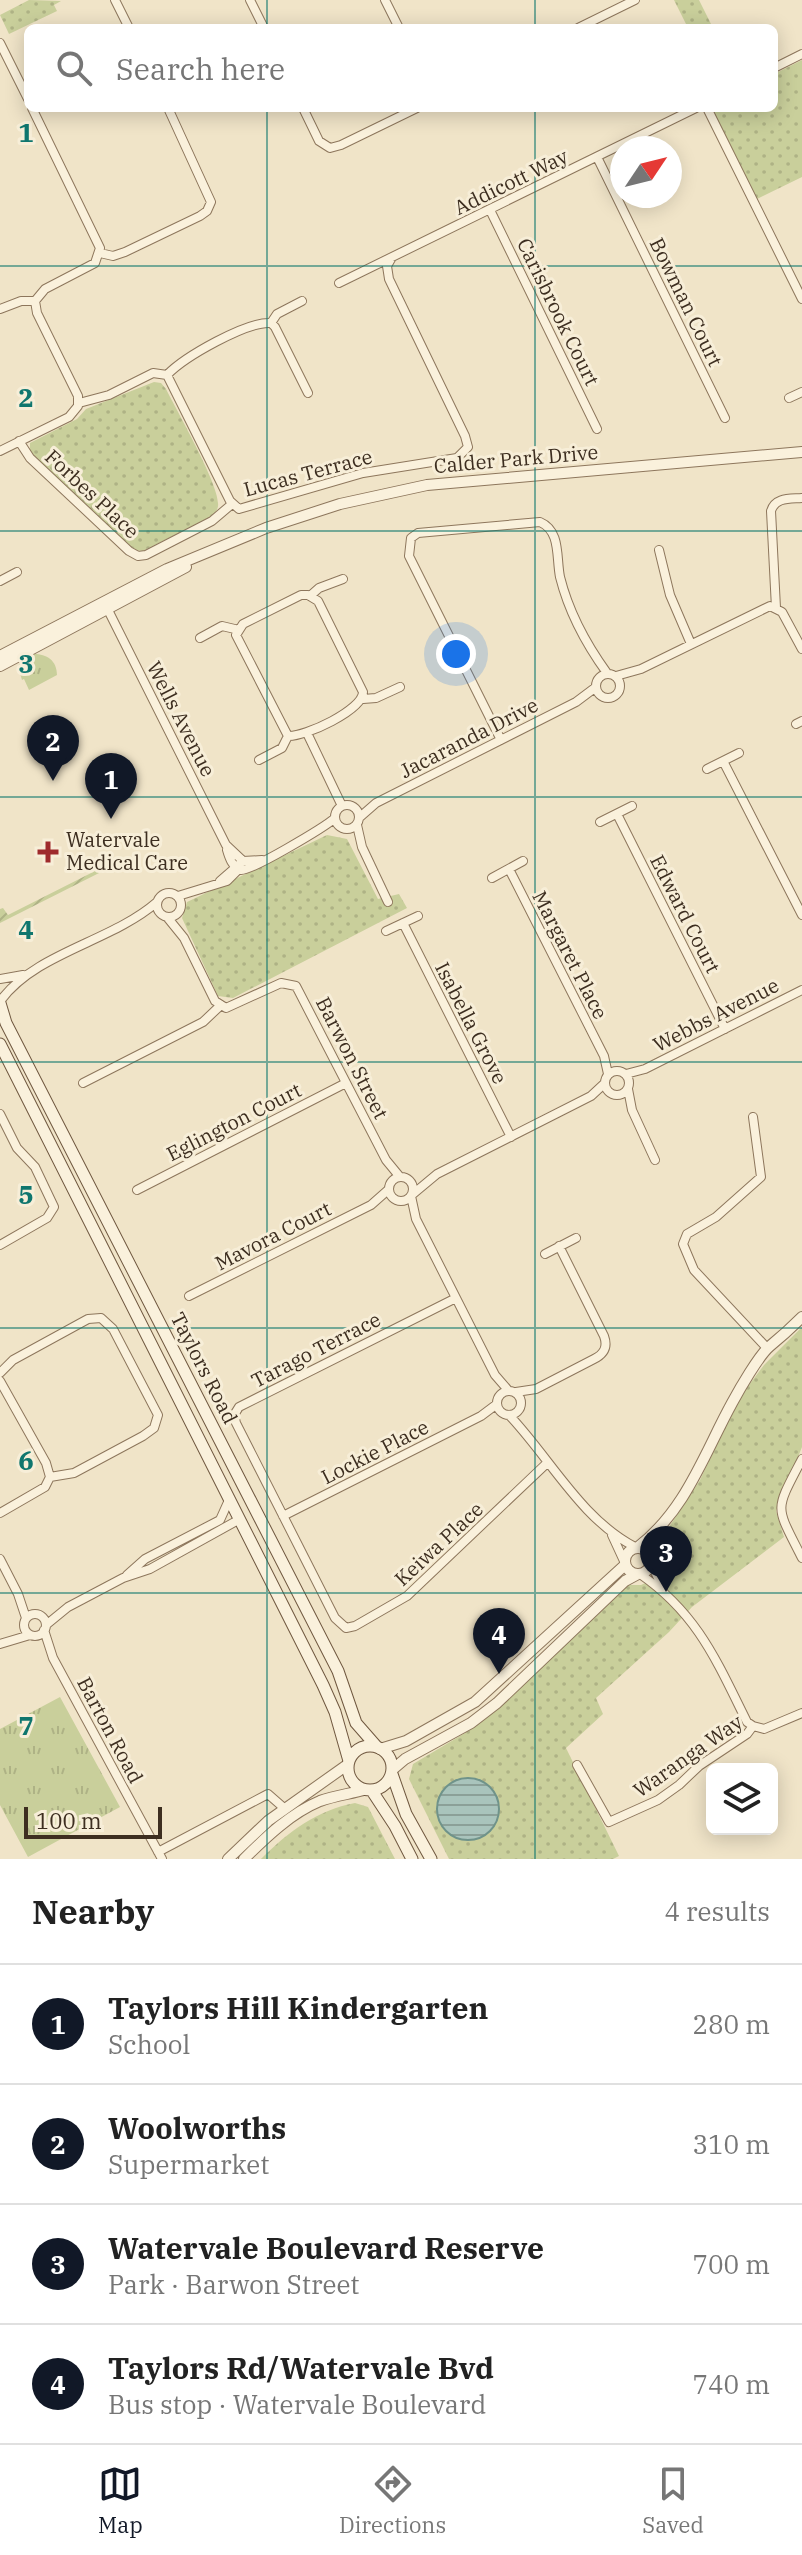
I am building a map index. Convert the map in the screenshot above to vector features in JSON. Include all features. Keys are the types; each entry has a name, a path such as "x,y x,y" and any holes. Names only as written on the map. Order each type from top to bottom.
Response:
{"main road":[{"name":"Taylors Road","path":"0,1001 13,1037 338,1671 356,1723 379,1748"},
{"name":"Taylors Road","path":"0,1044 330,1700 348,1763"},
{"path":"240,1478 245,1505 240,1519"},
{"path":"412,1859 389,1815 368,1790 353,1783 348,1763 352,1755 363,1747 379,1748 390,1760 406,1814 431,1859"},
{"path":"368,1790 384,1785 392,1772"}],"street":[{"path":"115,0 127,24"},
{"path":"250,0 262,24"},
{"path":"385,0 397,24"},
{"path":"586,24 635,0"},
{"path":"0,43 24,91"},
{"path":"778,66 802,54"},
{"path":"0,451 72,415 79,403 37,313 35,301 45,289 91,266 100,253 97,239 34,112"},
{"path":"100,253 113,256 125,252 207,211 211,202 170,112"},
{"path":"305,112 319,141 330,148 409,112"},
{"name":"Addicott Way","path":"339,283 688,112"},
{"path":"709,112 802,299"},
{"name":"Bowman Court","path":"597,157 725,418"},
{"name":"Carisbrook Court","path":"490,210 597,429"},
{"name":"Lucas Terrace","path":"167,375 232,504 243,509 326,481 457,458 468,447 465,436 389,279 387,266 391,259"},
{"path":"0,309 21,301 35,301"},
{"path":"79,403 109,395 153,373 167,375 191,355 253,325 271,323 277,314 302,301"},
{"path":"271,323 308,393"},
{"path":"789,398 802,392"},
{"name":"Forbes Place","path":"19,441 33,461 138,556 146,555 212,521 232,504"},
{"name":"Calder Park Drive","path":"3,659 105,604 241,538 340,504 427,485 802,452"},
{"path":"801,644 776,608 771,511 777,502 802,498"},
{"path":"501,740 409,556 411,538 418,533 540,522 550,526 570,610 607,675 620,686"},
{"path":"659,550 670,595 691,644"},
{"path":"0,581 17,572"},
{"path":"310,596 326,585 343,579"},
{"path":"301,595 310,596 318,601 363,692 363,699 356,707 307,733 288,736 238,641 239,630 243,624 301,595"},
{"name":"Wells Avenue","path":"105,604 239,866"},
{"path":"641,669 607,675 596,687 602,696 616,696 620,686 641,669 763,608 776,608"},
{"path":"200,638 222,626 239,630"},
{"path":"363,699 376,698 400,687"},
{"name":"Jacaranda Drive","path":"355,807 376,803 576,702 596,687"},
{"name":"Jacaranda Drive","path":"576,702 602,696"},
{"path":"307,733 342,806"},
{"path":"259,760 282,748 288,736"},
{"path":"707,769 739,753"},
{"path":"723,761 802,915"},
{"name":"Jacaranda Drive","path":"358,821 376,803"},
{"path":"0,979 24,975 139,918 165,893 178,896 218,883 239,866 263,860 317,832 335,818 342,806 355,807 362,847 388,902"},
{"path":"600,822 632,806"},
{"name":"Edward Court","path":"617,814 725,1029"},
{"path":"335,818 362,847"},
{"path":"317,832 344,829 358,821"},
{"path":"492,878 523,861"},
{"name":"Margaret Place","path":"509,869 604,1056 619,1079 632,1110"},
{"path":"139,918 164,916 180,910 199,891"},
{"path":"178,896 184,938"},
{"path":"83,1083 203,1022 221,1005 215,1001 184,938 164,916 157,902"},
{"path":"386,931 418,916"},
{"name":"Isabella Grove","path":"403,923 511,1137"},
{"path":"0,1001 24,975"},
{"name":"Barwon Street","path":"221,1005 226,1008 281,983 292,983 304,999 386,1160 404,1178"},
{"name":"Webbs Avenue","path":"397,1200 412,1195 437,1174 619,1079 802,990"},
{"path":"614,1094 619,1079"},
{"path":"614,1094 619,1079"},
{"name":"Eglington Court","path":"137,1190 346,1083"},
{"path":"614,1094 632,1110 655,1160"},
{"name":"Webbs Avenue","path":"591,1096 614,1094"},
{"path":"0,1114 17,1148 35,1167 54,1207 47,1218 0,1245"},
{"path":"753,1117 761,1177 716,1217 687,1234 683,1244 694,1270 767,1348"},
{"name":"Barwon Street","path":"386,1160 390,1186 397,1200"},
{"name":"Webbs Avenue","path":"390,1186 404,1178 437,1174"},
{"path":"404,1178 413,1186 416,1219 495,1375 501,1407 525,1431 547,1463 610,1531 646,1550 666,1594"},
{"name":"Mavora Court","path":"371,1205 390,1186"},
{"path":"397,1200 416,1219"},
{"name":"Mavora Court","path":"189,1296 371,1205 397,1200"},
{"path":"545,1254 576,1238"},
{"path":"501,1407 520,1406 536,1389 598,1357 606,1346 604,1336 559,1246"},
{"name":"Tarago Terrace","path":"341,1625 234,1415 239,1407 456,1298"},
{"path":"0,1373 13,1360 97,1317 113,1329 156,1409 156,1424 143,1436 74,1473 50,1477"},
{"path":"379,1748 406,1741 475,1702 625,1563 627,1552 666,1522 684,1498 733,1400 767,1348 778,1342 802,1317"},
{"path":"495,1375 512,1391 520,1406 525,1431"},
{"path":"0,1381 46,1463 50,1477 45,1487 0,1513"},
{"path":"512,1391 536,1389"},
{"path":"501,1407 512,1391"},
{"name":"Lockie Place","path":"283,1516 501,1407"},
{"path":"802,1459 780,1502 780,1515 802,1558"},
{"name":"Keiwa Place","path":"341,1625 346,1628 355,1626 407,1596 547,1463"},
{"path":"123,1578 145,1559 220,1520 229,1500"},
{"path":"2,1643 32,1618 68,1607 123,1578 150,1569 240,1519"},
{"path":"392,1772 484,1713 625,1581 647,1571 666,1522"},
{"path":"610,1531 630,1572 639,1574 666,1594 711,1648 747,1722 753,1726"},
{"path":"0,1559 32,1618"},
{"path":"2,1643 33,1636 68,1607"},
{"name":"Barton Road","path":"32,1618 45,1628 53,1658 160,1856"},
{"name":"Barton Road","path":"32,1618 33,1636 53,1658"},
{"name":"Waranga Way","path":"577,1765 609,1822 658,1800 699,1766 747,1734 753,1726 764,1729 802,1713"},
{"path":"228,1859 284,1808 348,1763"},
{"path":"244,1859 273,1831 306,1808 330,1798 368,1790"},
{"path":"160,1856 268,1794 284,1808"}],"green space":[{"path":"29,0 61,1 54,5 57,11 24,24 9,34 0,15"},
{"path":"674,0 699,0 711,24 686,24"},
{"path":"802,60 802,177 757,199 713,113 778,112 778,72"},
{"path":"154,382 161,383 166,389 187,429 211,480 218,505 216,512 208,518 143,551 134,550 30,455 30,443 77,419 86,409"},
{"path":"31,654 49,658 55,665 57,675 29,690 18,667 22,659"},
{"path":"327,835 347,839 378,899 399,894 407,908 233,998 218,996 182,918 187,902"},
{"path":"103,867 105,870 0,923 0,909 3,908 8,915"},
{"path":"802,1327 802,1447 776,1511 784,1537 692,1607 596,1698 603,1714 566,1748 619,1856 613,1859 449,1859 409,1779 413,1764 465,1733 628,1585 641,1585 663,1575 666,1563 660,1547 669,1527 700,1480 737,1401 764,1365"},
{"path":"60,1697 120,1807 28,1857 0,1805 0,1729"},
{"path":"355,1803 368,1807 395,1859 261,1859 304,1824 328,1811"}],"water":[{"path":"468,1778 480,1780 490,1787 497,1797 497,1821 490,1831 480,1838 468,1840 456,1838 446,1831 439,1821 437,1809 439,1797 446,1787 456,1780"}],"place":[{"name":"Woolworths","path":"53,781"},
{"name":"Taylors Hill Kindergarten","path":"111,819"},
{"name":"Watervale Medical Care","path":"48,852"},
{"name":"Watervale Boulevard Reserve","path":"666,1592"},
{"name":"Taylors Rd/Watervale Bvd","path":"499,1674"}]}
